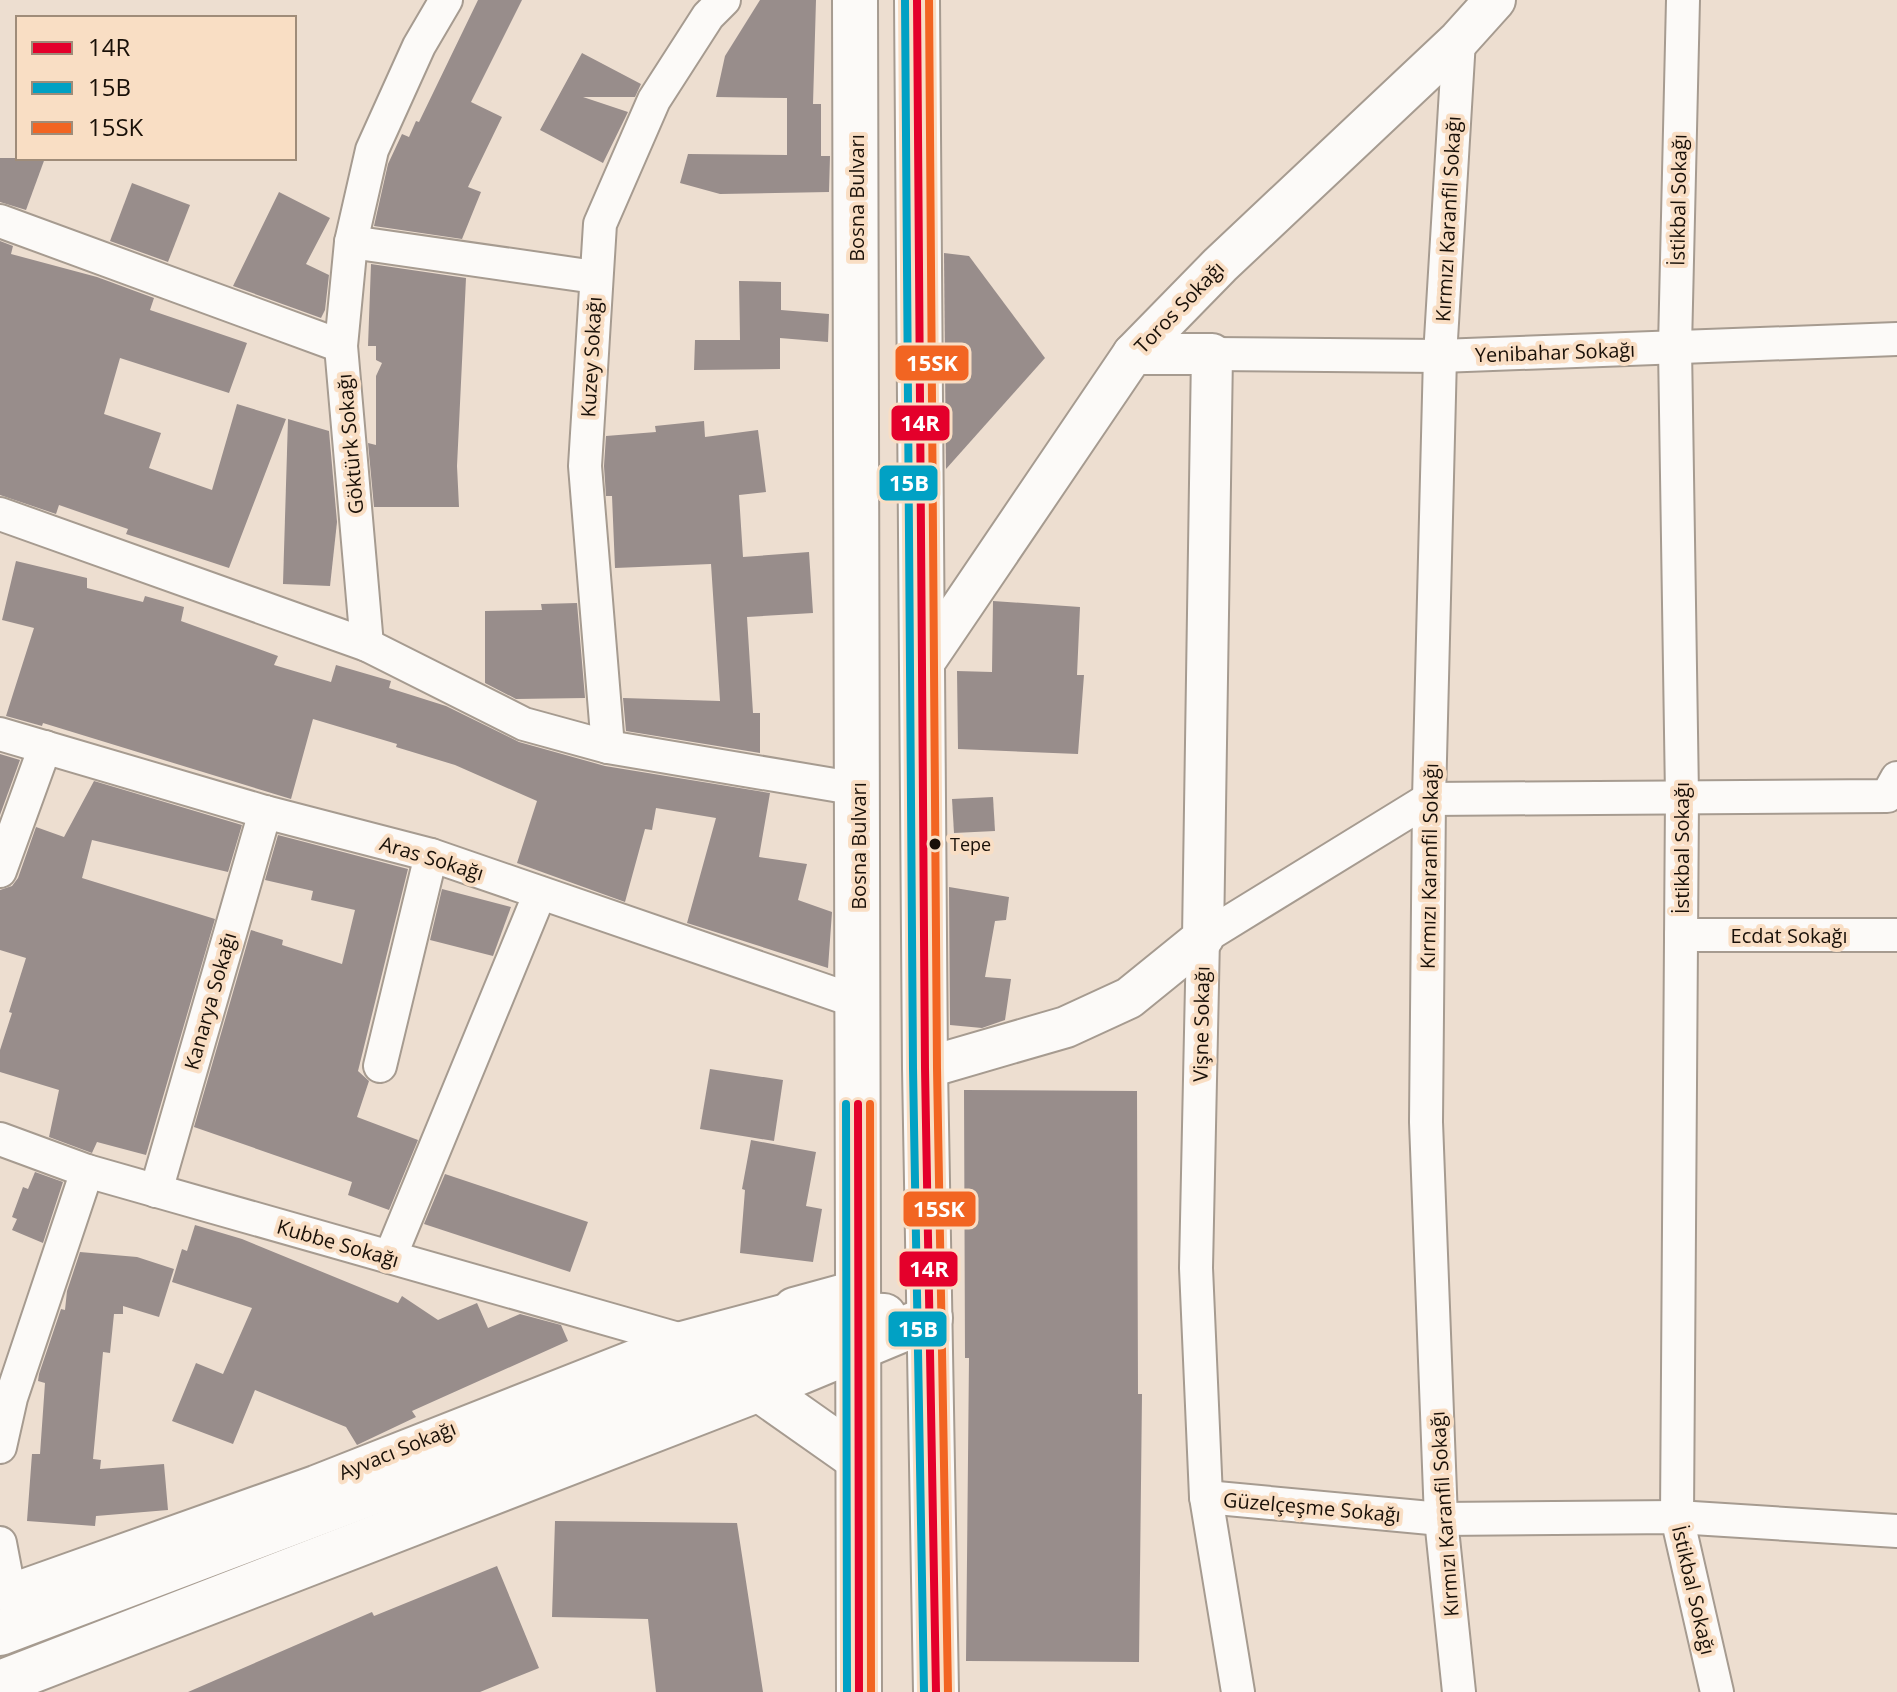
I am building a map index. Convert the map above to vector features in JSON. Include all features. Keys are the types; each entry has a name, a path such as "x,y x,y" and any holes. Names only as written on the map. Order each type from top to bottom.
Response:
{"main road":[{"name":"Bosna Bulvarı","path":"855,0 859,1692"},
{"path":"917,0 925,1068 936,1692"},
{"path":"0,1683 759,1389 856,1317"},
{"path":"0,1633 795,1320 930,1318"},
{"path":"759,1389 857,1458"}],"street":[{"name":"Göktürk Sokağı","path":"367,645 341,346 351,242 372,150 419,46 446,0"},
{"name":"Kuzey Sokağı","path":"608,747 585,466 600,224 654,100 708,16 724,0"},
{"name":"Toros Sokağı","path":"923,664 1133,354 1220,265 1459,40 1495,0"},
{"name":"İstikbal Sokağı","path":"1683,0 1675,347 1682,796 1677,1517 1717,1692"},
{"name":"Kırmızı Karanfil Sokağı","path":"1459,40 1440,356 1429,799 1426,1122 1441,1519 1459,1692"},
{"path":"0,221 341,346"},
{"path":"351,242 595,277"},
{"name":"Yenibahar Sokağı","path":"1212,354 1440,356 1897,339"},
{"path":"1133,354 1212,354"},
{"name":"Vişne Sokağı","path":"1212,354 1196,1268 1206,1497 1238,1692"},
{"path":"0,514 367,645 524,724 608,747 858,789"},
{"name":"Aras Sokağı","path":"0,734 265,812 431,855 858,1002"},
{"path":"0,871 45,747"},
{"path":"925,1068 1066,1027 1129,998 1203,938 1429,799 1887,796 1897,778"},
{"name":"Kanarya Sokağı","path":"156,1191 265,812"},
{"path":"380,1066 431,855"},
{"path":"390,1257 540,893"},
{"name":"Ecdat Sokağı","path":"1681,935 1897,935"},
{"name":"Kubbe Sokağı","path":"0,1139 87,1171 678,1339"},
{"path":"0,1447 16,1384 70,1214 87,1171"},
{"name":"Ayvacı Sokağı","path":"4,1592 315,1482 678,1339 795,1320"},
{"name":"Güzelçeşme Sokağı","path":"1206,1497 1441,1519 1677,1517 1897,1531"},
{"path":"0,1543 4,1592"}],"building":[{"path":"478,0 522,0 471,102 502,117 468,187 481,192 462,239 374,226 388,164 402,134 409,137 416,121 419,122"},
{"path":"760,0 816,0 813,104 821,104 821,156 830,156 829,192 720,194 680,183 688,154 787,155 787,98 716,97 725,56"},
{"path":"582,53 641,84 635,97 583,97 628,112 603,163 540,130"},
{"path":"0,158 44,160 26,210 0,202"},
{"path":"132,183 190,205 168,262 110,241"},
{"path":"279,192 330,218 306,264 329,275 325,310 321,318 233,286"},
{"path":"0,241 13,246 11,254 97,277 154,298 150,310 247,343 229,393 120,358 104,414 161,433 149,468 212,490 237,404 286,419 229,568 126,534 128,529 59,505 56,514 0,495"},
{"path":"944,253 969,256 1045,358 946,469"},
{"path":"371,264 466,278 457,466 459,507 374,507 368,443 376,445 376,376 382,363 376,360 376,346 368,346"},
{"path":"739,281 781,282 781,310 829,314 828,342 780,338 780,369 694,370 695,340 740,340"},
{"path":"288,419 329,431 337,522 330,586 283,584"},
{"path":"704,421 705,437 758,430 766,492 739,495 743,557 809,552 813,613 747,617 753,713 760,713 760,753 626,731 623,698 720,701 711,564 615,568 612,496 606,496 606,436 656,432 655,426"},
{"path":"16,561 87,578 87,588 143,602 145,596 184,607 181,621 278,656 274,665 331,682 336,665 391,681 389,688 446,706 519,742 605,766 770,793 759,857 807,864 798,900 832,912 828,968 687,923 716,818 656,808 652,830 645,829 625,902 517,863 537,801 455,765 396,747 397,744 313,719 291,799 43,723 42,726 6,716 34,628 2,620"},
{"path":"993,601 1080,607 1077,675 1084,675 1078,754 958,749 957,671 992,672"},
{"path":"577,603 585,698 516,699 485,683 485,611 542,610 541,604"},
{"path":"0,754 20,760 0,815"},
{"path":"94,781 242,825 228,872 92,840 82,878 215,919 146,1155 97,1142 92,1153 49,1137 59,1090 0,1072 0,1050 26,958 0,950 0,890 12,886 18,878 36,827 64,837"},
{"path":"993,797 995,831 954,833 952,799"},
{"path":"278,835 408,869 358,1071 369,1081 357,1117 418,1140 389,1210 348,1195 352,1182 194,1127 251,930 283,940 282,945 342,964 355,910 311,900 313,891 265,880"},
{"path":"949,887 1009,897 1006,920 995,921 985,977 1011,979 1005,1020 982,1028 950,1025"},
{"path":"442,889 511,907 493,956 430,940"},
{"path":"710,1069 783,1080 774,1141 700,1129"},
{"path":"964,1090 1137,1091 1138,1394 1142,1394 1139,1662 966,1661 969,1358 965,1358"},
{"path":"751,1140 816,1152 806,1206 822,1209 813,1262 740,1253 745,1190 742,1189"},
{"path":"35,1172 63,1182 43,1243 12,1230 17,1219 12,1217 23,1187 28,1189"},
{"path":"445,1174 588,1222 570,1272 424,1224"},
{"path":"195,1225 242,1239 398,1303 402,1296 438,1320 477,1303 488,1328 520,1314 561,1325 568,1341 412,1411 416,1417 357,1445 346,1427 255,1390 233,1444 172,1421 196,1363 223,1374 252,1308 172,1282 182,1249 187,1251"},
{"path":"80,1252 137,1257 174,1269 159,1317 123,1306 123,1314 114,1314 110,1353 103,1352 93,1459 101,1460 100,1469 164,1464 168,1510 96,1516 95,1526 27,1521 32,1454 40,1454 45,1383 38,1381 39,1374 61,1309 65,1310 67,1291"},
{"path":"555,1521 737,1523 763,1692 656,1692 648,1619 552,1617"},
{"path":"497,1566 539,1668 480,1692 188,1692 372,1612 374,1616"}],"transit line":[{"name":"15B","path":"905,0 913,1068 924,1692"},
{"name":"14R","path":"917,0 925,1068 936,1692"},
{"name":"15SK","path":"929,0 937,1068 948,1692"},
{"name":"15B","path":"846,1104 847,1692"},
{"name":"14R","path":"858,1104 859,1692"},
{"name":"15SK","path":"870,1104 871,1692"}],"place":[{"name":"Tepe","path":"935,844"}]}
